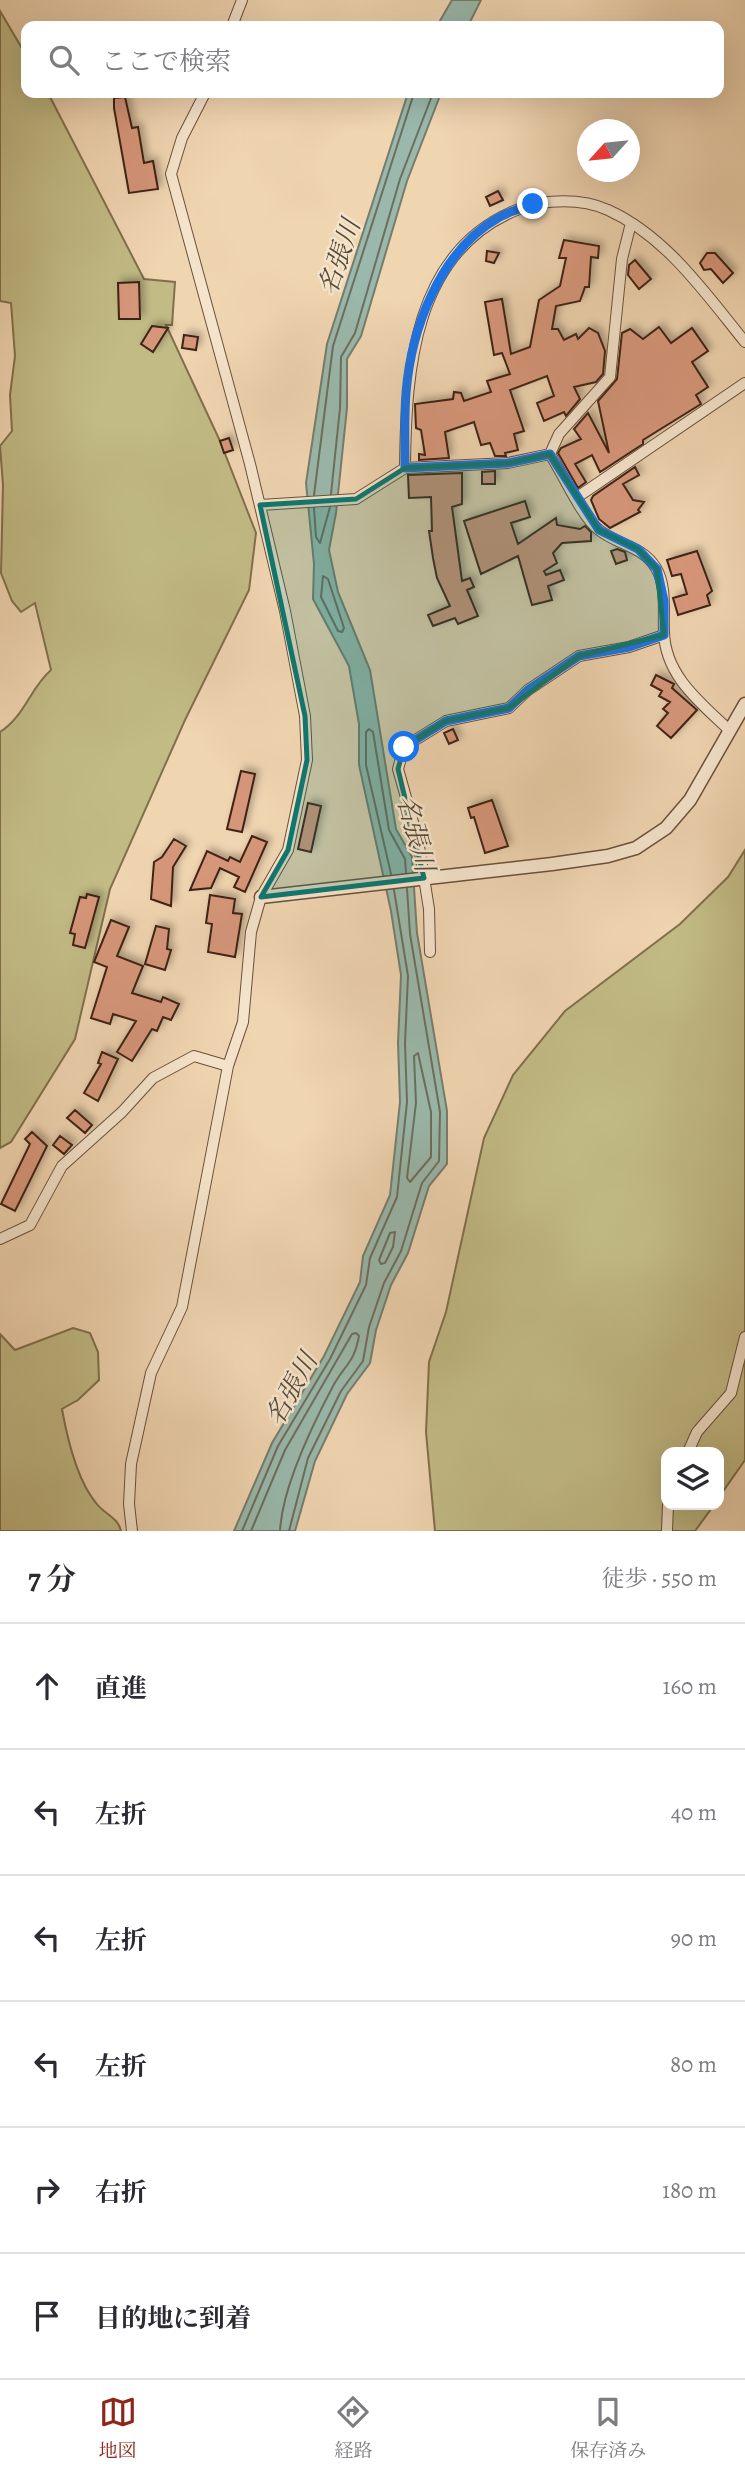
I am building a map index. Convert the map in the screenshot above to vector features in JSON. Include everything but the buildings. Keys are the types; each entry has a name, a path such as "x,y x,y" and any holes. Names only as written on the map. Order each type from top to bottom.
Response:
{"street":[{"path":"234,21 242,0"},
{"path":"132,1531 129,1504 131,1464 151,1374 182,1307 228,1066 243,1022 251,932 261,897 288,850 307,760 305,716 285,611 260,505 171,174 182,138 202,98"},
{"path":"405,468 406,392 413,352 433,291 446,267 467,242 498,217 533,204 570,201 606,209 631,223 672,256 745,342"},
{"path":"550,454 559,434 610,377 622,259 631,223"},
{"path":"576,498 745,383"},
{"path":"260,505 356,499 405,468 508,463 550,454"},
{"path":"550,454 599,530 638,549 657,569 664,601 664,635 670,664 685,688 730,731"},
{"path":"430,952 429,909 418,840 398,769 404,747 446,721 509,708 528,690 579,656 629,647 664,635"},
{"path":"261,897 552,864 608,856 636,848 666,828 690,800 745,704"},
{"path":"0,1239 30,1225 62,1166 122,1112 153,1078 194,1056 228,1066"},
{"path":"690,1447 697,1432 731,1393 745,1336"},
{"path":"667,1531 668,1510"}],"highlighted area":[{"path":"550,454 599,530 638,549 657,569 664,635 579,656 509,708 446,721 404,747 398,769 424,878 261,897 288,850 307,760 305,716 260,505 356,499 405,468 508,463"}],"shaded area":[{"path":"0,11 21,47 21,98 51,98 144,279 175,282 172,325 166,325 220,441 256,533 249,590 185,720 110,889 75,1039 11,1142 0,1148 0,732 16,718 51,670 35,603 21,612 12,601 1,573 3,485 0,446 12,431 10,395 15,356 11,303 0,301"},
{"path":"745,850 745,1460 724,1490 724,1447 661,1447 661,1510 710,1510 695,1531 435,1531 426,1432 429,1362 446,1312 484,1138 513,1075 565,1011 680,924 728,877"},
{"path":"73,1328 90,1333 98,1352 99,1380 78,1400 62,1409 67,1432 78,1471 89,1494 99,1507 117,1522 121,1531 0,1531 0,1334 15,1350"}],"water":[{"path":"452,0 481,0 470,21 440,21"},
{"path":"406,98 439,98 407,181 361,336 347,359 347,408 336,513 329,550 338,592 370,670 396,829 412,857 417,933 447,1111 447,1164 429,1186 408,1253 391,1285 376,1330 370,1363 347,1394 315,1461 295,1531 234,1531 272,1443 324,1356 360,1282 363,1256 390,1195 400,1102 398,1043 401,975 391,911 359,765 359,724 349,666 313,599 314,564 306,483 327,344"}],"route":[{"path":"404,747 446,721 509,708 528,690 579,656 629,647 664,635 664,601 657,569 638,549 599,530 550,454 508,463 405,468 406,392 413,352 433,291 446,267 467,242 498,217 533,204"}],"water label":[{"name":"名張川","path":"339,257"},
{"name":"名張川","path":"416,833"},
{"name":"名張川","path":"291,1389"}]}
